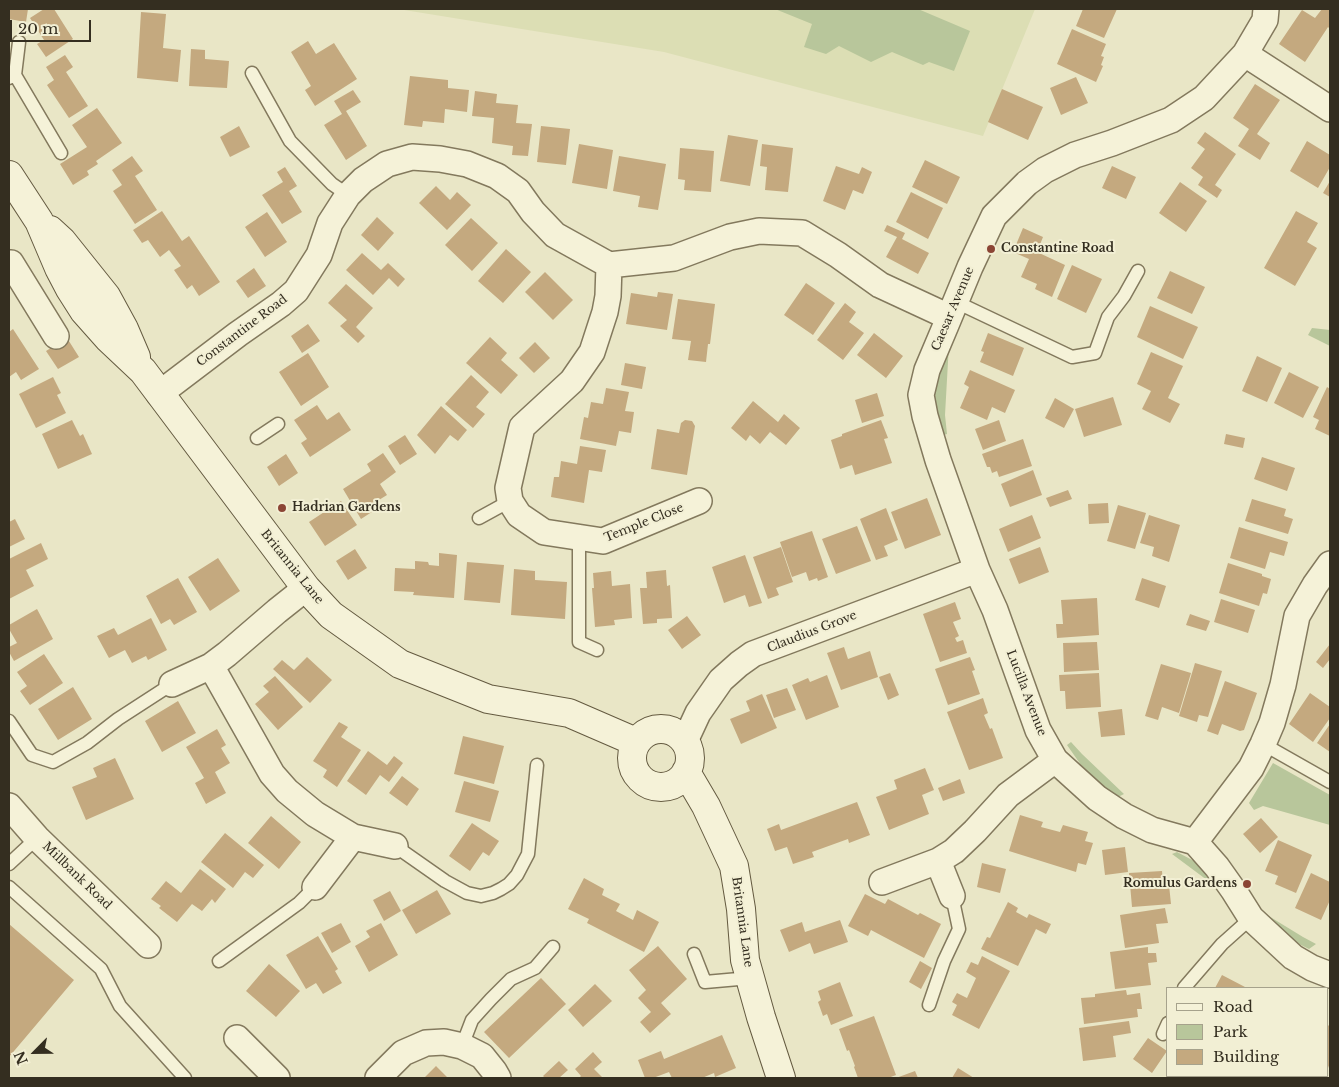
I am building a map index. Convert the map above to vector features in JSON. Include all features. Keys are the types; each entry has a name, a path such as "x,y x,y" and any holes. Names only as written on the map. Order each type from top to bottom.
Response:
{"street":[{"name":"Caesar Avenue","path":"977,570 938,460 921,395 927,370 970,267 994,216 1027,182 1045,170 1075,155 1171,120 1204,98 1245,54 1265,20 1266,9"},
{"path":"1245,54 1330,109"},
{"name":"Constantine Road","path":"159,394 296,291 319,255 330,224 348,195 363,180 386,164 412,157 440,159 468,164 497,176 518,191 533,212 555,235 609,265"},
{"name":"Britannia Lane","path":"10,181 40,221 62,241 106,296 124,329 143,371 159,394 306,588 331,615 400,664 488,699 569,713 636,742"},
{"path":"510,502 508,488 522,428 572,381 592,352 606,312 609,265 674,258 730,237 759,231 802,233 838,254 880,285 953,310"},
{"path":"9,263 11,263 56,336"},
{"name":"Temple Close","path":"510,502 519,515 544,532 603,541 699,501"},
{"path":"1330,564 1297,616 1284,684 1272,724 1263,744 1251,768 1196,842 1217,867 1251,918 1293,957 1312,968 1330,975"},
{"name":"Claudius Grove","path":"685,741 698,713 721,680 753,654 977,570"},
{"name":"Lucilla Avenue","path":"977,570 995,610 1038,730 1054,760 1097,798 1124,816 1152,830 1196,842"},
{"path":"172,684 210,666 227,654 306,588"},
{"path":"210,666 272,774 287,791 315,814 353,837 395,846"},
{"path":"664,728 674,731 685,741 689,750 689,767 680,780 671,785 658,787 648,784 640,779 634,771 632,753 636,742 643,734 653,729 664,728"},
{"path":"882,882 938,861 954,851 1008,794 1054,760"},
{"name":"Britannia Lane","path":"686,772 706,806 734,866 744,960 781,1078"},
{"name":"Millbank Road","path":"9,806 37,838 148,944"},
{"path":"315,887 353,837"},
{"path":"938,861 952,896"},
{"path":"237,1038 277,1078"},
{"path":"378,1078 403,1053 426,1043 444,1042 462,1046 482,1056 498,1078"}],"lane":[{"path":"19,42 12,76 61,153"},
{"path":"252,73 290,140 332,184 348,195"},
{"path":"953,310 1072,357 1095,353 1108,317 1124,296 1138,271"},
{"path":"257,438 278,424"},
{"path":"478,518 510,502"},
{"path":"579,538 579,642 597,650"},
{"path":"9,721 32,755 53,762 87,743 118,719 172,684"},
{"path":"1263,744 1330,782"},
{"path":"395,846 467,894 481,896 501,889 509,884 517,875 528,854 537,765"},
{"path":"9,864 37,838"},
{"path":"9,887 101,970 120,1006 185,1078"},
{"path":"219,961 299,902 315,887"},
{"path":"929,1005 944,961 959,929 952,896"},
{"path":"1185,987 1222,944 1251,918"},
{"path":"462,1046 472,1020 491,999 512,979 535,968 553,947"},
{"path":"694,954 705,982 750,978"}],"green space":[{"path":"398,9 1035,9 983,136 664,52"},
{"path":"775,9 918,9 970,31 954,71 929,62 923,65 892,52 871,62 839,46 826,54 804,47 812,24"},
{"path":"1312,328 1330,330 1330,346 1308,335"},
{"path":"949,344 945,415 947,434 944,435 934,398 936,381"},
{"path":"1071,742 1124,794 1118,797 1098,782 1081,765 1067,745"},
{"path":"1273,763 1330,795 1330,825 1263,806 1254,810 1249,803"},
{"path":"1177,852 1196,862 1212,880 1211,883 1172,854"},
{"path":"1267,915 1316,944 1309,949 1295,942"}],"building":[{"path":"9,9 28,9 26,22 9,19"},
{"path":"44,9 54,9 73,39 46,57 37,44 44,40 30,18"},
{"path":"1083,9 1117,9 1104,38 1076,26"},
{"path":"1322,9 1330,9 1330,29 1328,27 1305,62 1279,44 1302,10 1315,18"},
{"path":"141,12 166,14 163,48 181,50 178,82 137,78"},
{"path":"1072,29 1106,44 1101,56 1104,57 1101,65 1103,66 1096,82 1057,64"},
{"path":"308,41 316,54 334,43 357,79 315,106 305,90 311,86 291,52"},
{"path":"191,49 205,50 205,59 229,61 227,88 189,86"},
{"path":"65,55 73,67 66,72 88,106 69,118 47,85 54,80 46,67"},
{"path":"410,76 448,80 448,88 469,90 467,112 445,109 444,123 423,121 422,127 404,125"},
{"path":"1076,77 1088,103 1061,115 1050,88"},
{"path":"1255,84 1280,100 1257,134 1270,143 1260,160 1238,146 1249,129 1233,118"},
{"path":"1002,89 1043,107 1028,140 988,122"},
{"path":"353,90 361,102 346,111 367,146 346,160 324,125 342,114 334,101"},
{"path":"475,91 497,94 496,103 518,105 516,123 532,124 528,156 512,155 513,146 492,143 494,118 472,116"},
{"path":"97,108 122,143 96,161 98,164 87,171 89,175 73,185 60,164 87,147 72,125"},
{"path":"239,126 250,147 230,157 220,137"},
{"path":"541,126 570,129 566,165 537,162"},
{"path":"1205,132 1236,154 1215,185 1222,190 1217,198 1198,185 1203,177 1191,168 1205,149 1197,143"},
{"path":"728,135 758,140 750,186 720,181"},
{"path":"1307,141 1330,155 1330,167 1318,188 1290,171"},
{"path":"579,144 613,150 607,189 572,183"},
{"path":"762,144 793,148 788,192 765,190 767,167 760,166"},
{"path":"680,148 714,151 711,192 684,190 685,180 678,179"},
{"path":"132,156 143,171 135,176 157,210 135,224 113,191 122,185 112,170"},
{"path":"619,156 666,164 658,210 638,207 640,196 613,191"},
{"path":"925,160 960,177 947,204 912,187"},
{"path":"836,166 859,174 862,167 872,172 863,194 853,190 845,210 823,201"},
{"path":"1112,166 1136,177 1126,199 1102,188"},
{"path":"285,167 297,186 289,191 302,212 282,224 262,195 283,182 277,172"},
{"path":"1330,181 1330,197 1323,193"},
{"path":"1180,182 1207,201 1186,232 1159,213"},
{"path":"436,186 450,200 457,192 471,205 447,230 419,203"},
{"path":"911,192 943,208 928,239 896,222"},
{"path":"162,211 182,241 189,236 220,282 199,296 192,285 187,289 174,270 181,266 169,250 160,257 148,240 142,243 133,230"},
{"path":"1296,211 1318,223 1307,242 1317,248 1295,286 1264,268"},
{"path":"267,212 287,242 265,257 245,227"},
{"path":"377,217 394,233 378,251 361,235"},
{"path":"471,218 498,243 472,271 445,245"},
{"path":"887,225 905,233 902,239 929,253 918,274 886,257 897,237 884,231"},
{"path":"1023,228 1043,237 1037,252 1065,265 1052,297 1035,289 1037,284 1021,277 1029,259 1013,252"},
{"path":"506,249 531,272 503,303 478,281"},
{"path":"362,253 381,270 388,263 405,279 398,287 389,278 373,295 346,270"},
{"path":"1072,265 1102,279 1086,313 1057,299"},
{"path":"254,268 266,286 248,298 236,281"},
{"path":"1170,271 1205,287 1192,314 1157,298"},
{"path":"545,272 573,300 553,320 525,292"},
{"path":"806,283 835,303 813,335 784,315"},
{"path":"346,284 373,308 356,327 365,336 358,343 340,326 347,320 328,303"},
{"path":"658,292 673,294 667,330 626,324 631,293 657,297"},
{"path":"678,299 715,304 706,362 688,360 691,341 672,339"},
{"path":"845,303 856,312 849,322 864,333 843,360 817,340"},
{"path":"1150,306 1198,327 1183,359 1137,337"},
{"path":"308,324 320,341 302,353 291,336"},
{"path":"13,329 39,369 21,380 16,372 9,377 9,332"},
{"path":"874,333 903,356 886,378 857,355"},
{"path":"988,333 1024,348 1013,376 980,362 984,352 981,351"},
{"path":"490,337 507,353 501,360 518,375 501,394 466,363"},
{"path":"67,338 79,357 58,369 46,351"},
{"path":"535,342 550,358 534,373 519,358"},
{"path":"1151,352 1183,366 1168,398 1180,404 1170,423 1142,409 1151,391 1137,384"},
{"path":"308,353 329,387 301,406 279,372"},
{"path":"1257,356 1282,368 1267,402 1242,391"},
{"path":"625,363 646,367 642,389 621,385"},
{"path":"970,370 1015,390 1005,413 992,407 987,420 960,408 969,387 964,384"},
{"path":"1289,372 1319,387 1303,418 1274,403"},
{"path":"471,375 489,392 476,407 485,414 473,428 445,404"},
{"path":"53,377 61,393 57,395 66,413 36,428 19,394"},
{"path":"1327,387 1330,389 1330,436 1315,429 1319,420 1313,417"},
{"path":"606,388 629,392 625,411 634,412 631,433 619,431 616,446 580,439 584,417 588,418 591,402 603,404"},
{"path":"877,393 884,416 862,423 855,400"},
{"path":"1113,397 1122,425 1084,437 1075,409"},
{"path":"1055,398 1074,409 1064,428 1045,418"},
{"path":"753,401 778,422 784,414 800,428 786,445 770,432 760,444 750,435 746,441 731,428"},
{"path":"317,405 327,420 339,412 351,430 310,457 301,443 307,439 294,420"},
{"path":"441,406 467,430 458,441 450,435 435,454 417,435"},
{"path":"72,420 80,436 83,434 92,454 58,469 42,434"},
{"path":"685,420 692,421 695,426 687,475 651,469 657,429 679,433 681,423"},
{"path":"881,420 888,438 884,439 892,463 855,475 852,465 840,469 831,440"},
{"path":"999,420 1006,441 983,450 975,429"},
{"path":"1226,434 1245,438 1243,448 1224,444"},
{"path":"405,435 417,454 400,465 388,446"},
{"path":"1023,439 1032,466 999,477 997,471 992,473 990,467 987,467 982,454"},
{"path":"580,446 606,450 602,472 589,470 584,503 551,497 554,477 559,477 561,461 577,464"},
{"path":"383,453 396,472 380,484 387,495 374,503 378,508 361,519 343,489 371,471 367,464"},
{"path":"286,454 298,473 279,486 267,467"},
{"path":"1262,457 1295,468 1287,491 1254,479"},
{"path":"1033,470 1042,495 1010,507 1001,484"},
{"path":"1068,490 1072,499 1050,507 1046,498"},
{"path":"927,498 941,535 905,549 891,512"},
{"path":"1252,499 1286,509 1284,516 1293,519 1288,534 1245,521"},
{"path":"341,501 357,525 325,546 309,522"},
{"path":"1108,503 1109,523 1089,524 1088,504"},
{"path":"1118,505 1146,513 1135,549 1107,541"},
{"path":"886,508 898,540 884,546 888,556 876,560 860,519"},
{"path":"1032,515 1041,538 1008,552 999,529"},
{"path":"1149,515 1180,525 1169,562 1152,556 1154,547 1140,543"},
{"path":"15,519 25,539 9,547 9,522"},
{"path":"857,526 871,561 836,574 822,539"},
{"path":"1239,527 1288,542 1284,556 1270,552 1265,569 1230,558"},
{"path":"812,531 828,577 818,581 817,578 809,581 806,572 792,577 780,542"},
{"path":"41,543 48,559 26,570 34,586 9,599 9,559"},
{"path":"781,547 793,582 776,588 779,595 768,599 753,557"},
{"path":"1040,547 1049,572 1019,584 1009,559"},
{"path":"355,549 367,568 348,580 336,561"},
{"path":"439,553 457,555 454,598 413,595 414,592 394,591 395,568 415,569 415,561 428,562 429,565 439,566"},
{"path":"745,555 762,603 749,607 745,595 724,603 712,567"},
{"path":"218,558 240,591 210,611 188,577"},
{"path":"467,562 504,565 500,603 464,600"},
{"path":"1228,563 1262,574 1262,576 1271,579 1267,594 1263,593 1259,606 1219,593"},
{"path":"514,569 535,571 535,580 567,582 565,619 511,615"},
{"path":"666,570 667,586 670,585 672,618 657,619 657,623 643,624 640,588 647,588 646,572"},
{"path":"611,571 612,586 630,584 632,618 614,620 615,625 595,627 592,588 594,588 593,573"},
{"path":"178,578 197,612 174,625 170,619 161,624 146,596"},
{"path":"1142,578 1166,586 1159,608 1135,600"},
{"path":"1097,598 1099,635 1057,638 1056,624 1063,624 1061,600"},
{"path":"1221,599 1255,610 1248,633 1214,622"},
{"path":"955,602 961,619 953,622 959,636 955,638 957,642 963,640 967,653 940,662 923,614"},
{"path":"37,609 53,639 14,661 9,652 9,647 17,643 9,629 9,625"},
{"path":"1190,614 1210,621 1206,631 1186,625"},
{"path":"687,616 701,635 682,649 668,630"},
{"path":"151,618 167,650 148,660 146,656 132,663 125,650 109,658 97,636 114,628 118,635"},
{"path":"1097,642 1099,670 1064,672 1063,643"},
{"path":"1330,644 1330,659 1323,668 1316,662"},
{"path":"844,647 848,659 870,651 878,677 841,690 827,653"},
{"path":"44,654 63,683 30,705 20,691 27,686 17,672"},
{"path":"307,657 332,680 310,703 273,669 282,660 294,670"},
{"path":"970,657 975,670 972,671 980,694 948,705 935,669"},
{"path":"1195,663 1222,671 1208,717 1199,715 1197,722 1179,716"},
{"path":"1161,664 1191,673 1179,713 1162,707 1158,720 1145,716"},
{"path":"890,673 899,695 888,700 879,677"},
{"path":"1099,673 1101,707 1066,709 1065,691 1060,691 1059,675"},
{"path":"827,675 839,707 806,720 792,685 808,678 810,682"},
{"path":"275,676 303,707 278,730 255,704 269,692 263,686"},
{"path":"1225,681 1257,693 1244,730 1240,731 1222,724 1218,735 1207,731"},
{"path":"73,687 92,719 58,740 38,709"},
{"path":"787,688 796,710 774,718 766,695"},
{"path":"1310,693 1330,707 1330,718 1313,742 1289,724"},
{"path":"762,694 777,728 741,744 730,719 750,711 746,701"},
{"path":"983,698 988,713 984,715 990,729 992,728 1003,758 969,770 947,712"},
{"path":"178,701 196,733 162,752 145,721"},
{"path":"1122,709 1125,735 1101,737 1098,712"},
{"path":"339,722 348,727 341,737 361,750 337,787 323,777 327,770 313,761"},
{"path":"1330,724 1330,752 1317,743"},
{"path":"217,729 226,745 221,748 230,763 215,772 226,793 206,804 195,783 204,778 186,747"},
{"path":"463,736 504,746 494,784 454,774"},
{"path":"368,751 387,765 394,756 403,763 389,782 380,775 366,795 347,781"},
{"path":"115,758 134,799 86,820 72,787 97,777 93,768"},
{"path":"925,768 934,790 922,795 929,814 889,830 876,797 897,789 894,780"},
{"path":"402,776 419,789 407,806 389,793"},
{"path":"960,779 965,793 943,801 938,788"},
{"path":"464,781 499,791 490,822 455,812"},
{"path":"857,802 870,835 849,843 848,839 812,852 814,857 793,864 787,847 775,851 767,829 779,824 781,830"},
{"path":"1020,815 1043,822 1041,827 1060,832 1063,825 1088,832 1085,841 1093,843 1086,865 1078,863 1076,872 1009,851"},
{"path":"271,816 301,842 279,869 248,843"},
{"path":"1261,818 1278,837 1260,853 1243,834"},
{"path":"472,823 499,841 489,856 483,852 470,871 449,856"},
{"path":"225,833 264,865 253,878 245,872 233,888 201,862"},
{"path":"1278,840 1312,855 1296,893 1275,884 1278,876 1265,871"},
{"path":"1125,847 1128,872 1105,875 1102,850"},
{"path":"982,863 1006,869 1000,893 977,887"},
{"path":"200,869 226,889 215,903 212,899 202,911 192,904 177,922 151,899 166,881 181,893"},
{"path":"1162,871 1163,885 1169,885 1171,904 1132,907 1129,873"},
{"path":"1311,873 1330,882 1330,900 1321,920 1295,908"},
{"path":"584,878 604,889 602,895 620,904 616,911 633,920 637,910 659,922 644,952 587,923 589,919 568,909"},
{"path":"437,890 451,914 416,934 402,910"},
{"path":"390,891 401,911 384,921 373,900"},
{"path":"865,894 885,904 888,899 918,915 920,913 941,924 924,958 871,930 868,936 848,926"},
{"path":"1008,902 1018,908 1016,912 1027,918 1029,914 1051,924 1046,934 1036,929 1018,966 981,949 987,937 990,938"},
{"path":"1165,908 1168,923 1156,924 1159,943 1125,948 1120,915"},
{"path":"840,920 848,942 814,954 810,943 789,952 780,930 802,922 805,932"},
{"path":"341,923 351,942 332,953 321,933"},
{"path":"381,923 398,955 369,972 355,946 370,937 366,931"},
{"path":"9,924 74,980 9,1057"},
{"path":"318,936 338,969 335,971 342,983 323,994 316,983 306,989 286,955"},
{"path":"658,946 687,979 661,1003 671,1014 650,1033 640,1022 651,1012 638,998 646,990 629,970"},
{"path":"1148,947 1148,953 1156,953 1157,962 1148,963 1151,985 1115,989 1110,952"},
{"path":"982,956 1010,971 979,1029 952,1015 957,1005 952,1002 957,993 967,998 976,978 966,972 971,962 978,965"},
{"path":"920,961 932,968 921,989 909,982"},
{"path":"269,964 300,991 276,1017 246,991"},
{"path":"1222,975 1245,987 1216,987"},
{"path":"541,978 566,1004 509,1058 484,1032"},
{"path":"840,982 853,1016 831,1025 827,1014 823,1016 818,1002 821,1000 818,991"},
{"path":"595,984 612,1001 583,1027 568,1010"},
{"path":"1126,990 1127,995 1140,993 1142,1009 1137,1009 1138,1017 1084,1024 1081,998"},
{"path":"874,1016 896,1075 888,1078 858,1078 849,1050 847,1051 839,1029"},
{"path":"1129,1021 1131,1033 1113,1036 1116,1057 1083,1061 1079,1028"},
{"path":"1329,1026 1330,1027 1329,1066"},
{"path":"722,1035 736,1068 715,1077 714,1073 702,1078 672,1078 669,1072 653,1078 645,1078 638,1060 661,1051 664,1059"},
{"path":"1148,1038 1166,1050 1152,1073 1133,1059"},
{"path":"593,1052 602,1062 594,1069 603,1078 579,1078 581,1076 575,1069"},
{"path":"559,1061 568,1070 559,1078 545,1078 543,1076"},
{"path":"436,1066 448,1078 424,1078"},
{"path":"958,1068 974,1078 952,1078"},
{"path":"915,1071 918,1078 896,1078"}],"place":[{"name":"Constantine Road","path":"991,249"},
{"name":"Hadrian Gardens","path":"282,508"},
{"name":"Romulus Gardens","path":"1247,884"}]}
